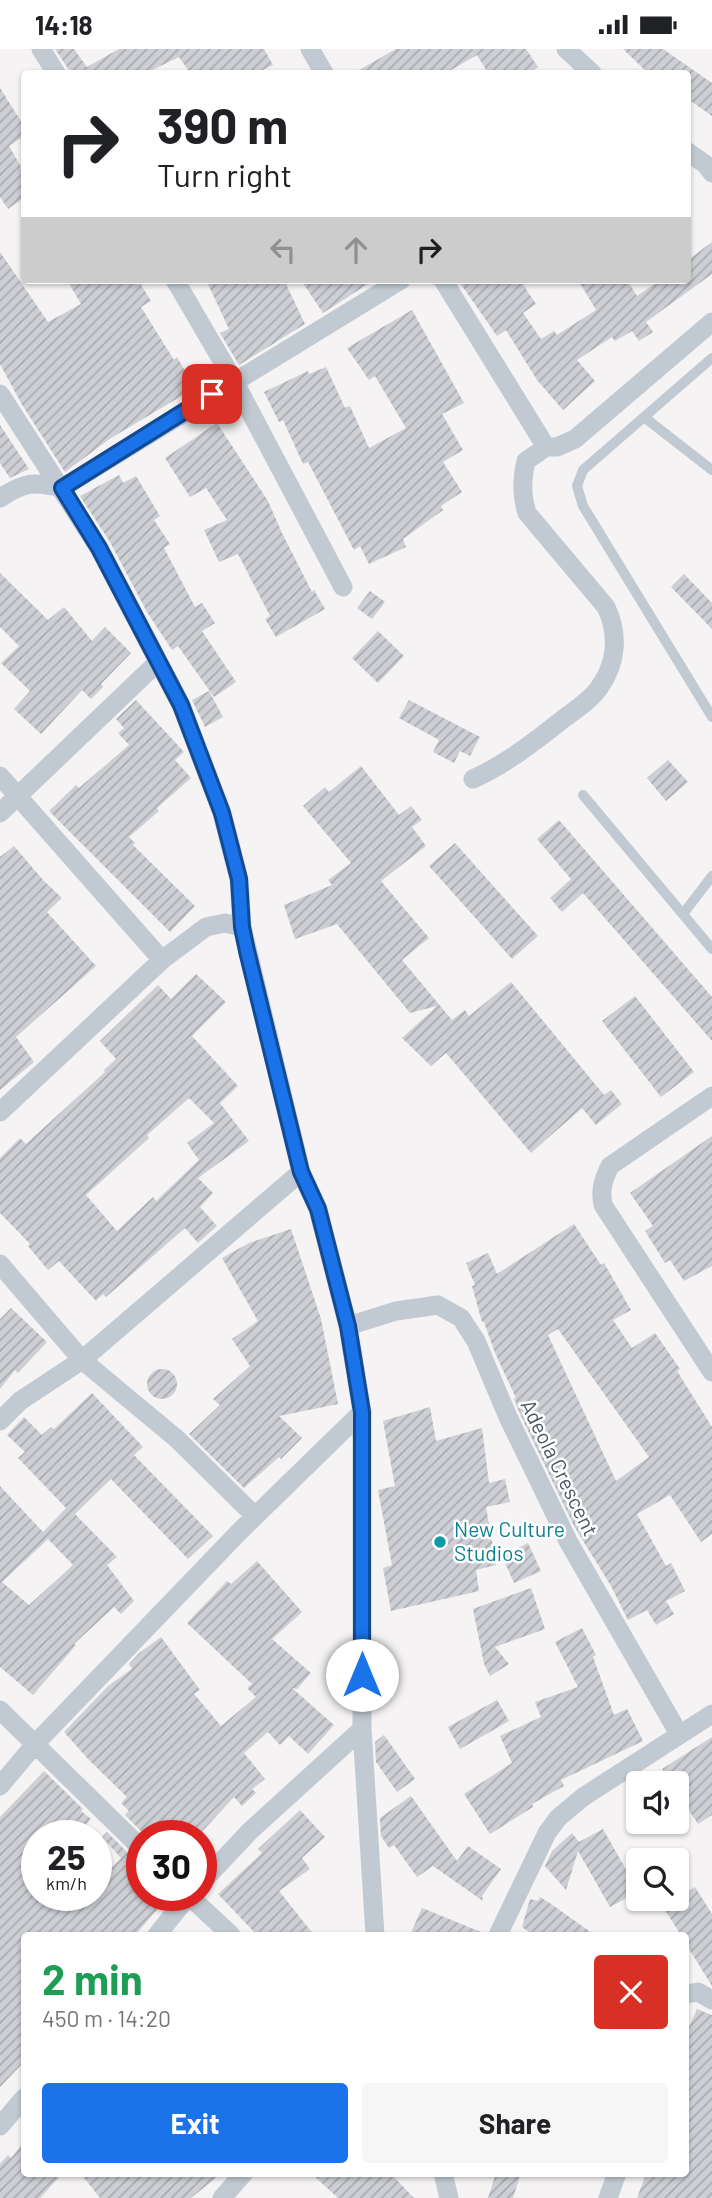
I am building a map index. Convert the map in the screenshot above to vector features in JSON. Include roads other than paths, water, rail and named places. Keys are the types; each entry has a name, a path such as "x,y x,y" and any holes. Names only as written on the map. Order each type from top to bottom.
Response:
{"street":[{"path":"41,49 54,70"},
{"path":"310,49 322,70"},
{"path":"566,49 589,70"},
{"path":"691,154 710,165"},
{"path":"177,284 234,381 343,587"},
{"path":"0,498 20,485 42,483 62,488 394,284"},
{"path":"445,284 545,447"},
{"path":"473,779 498,768 585,703 600,687 615,651 614,624 606,607 527,513 522,481 526,461 545,447 557,447 575,439 712,323"},
{"path":"0,394 99,548 181,705 222,813 239,879 242,927 301,1172 318,1209 350,1325 362,1412 362,1729 375,1932"},
{"path":"0,813 158,662"},
{"path":"0,776 162,960"},
{"path":"0,1112 162,960 206,927 225,923 242,927"},
{"path":"712,1096 610,1166 601,1192 604,1205 712,1372"},
{"path":"0,1421 20,1401 82,1360 301,1172"},
{"path":"0,1264 82,1360 177,1439 255,1516"},
{"name":"Adeola Crescent","path":"350,1325 396,1311 438,1305 461,1318 476,1341 508,1417 568,1541 679,1734"},
{"path":"0,1786 36,1743 255,1516 362,1412"},
{"path":"0,1710 126,1833"},
{"path":"499,1932 547,1833 558,1818 583,1797 679,1734 711,1717"},
{"path":"217,1866 250,1832 362,1729"},
{"path":"159,1932 176,1911"},
{"path":"206,1911 228,1932"},
{"path":"689,1994 698,1993 712,2000"},
{"path":"0,2126 21,2102"},
{"path":"222,2198 240,2177"},
{"path":"444,2177 449,2198"},
{"path":"608,2198 616,2177"}],"lane":[{"path":"712,358 583,470 577,486 583,506 712,716"},
{"path":"644,417 712,470"},
{"path":"583,795 712,949"},
{"path":"683,914 712,876"}],"place":[{"name":"New Culture Studios","path":"440,1542"}]}
